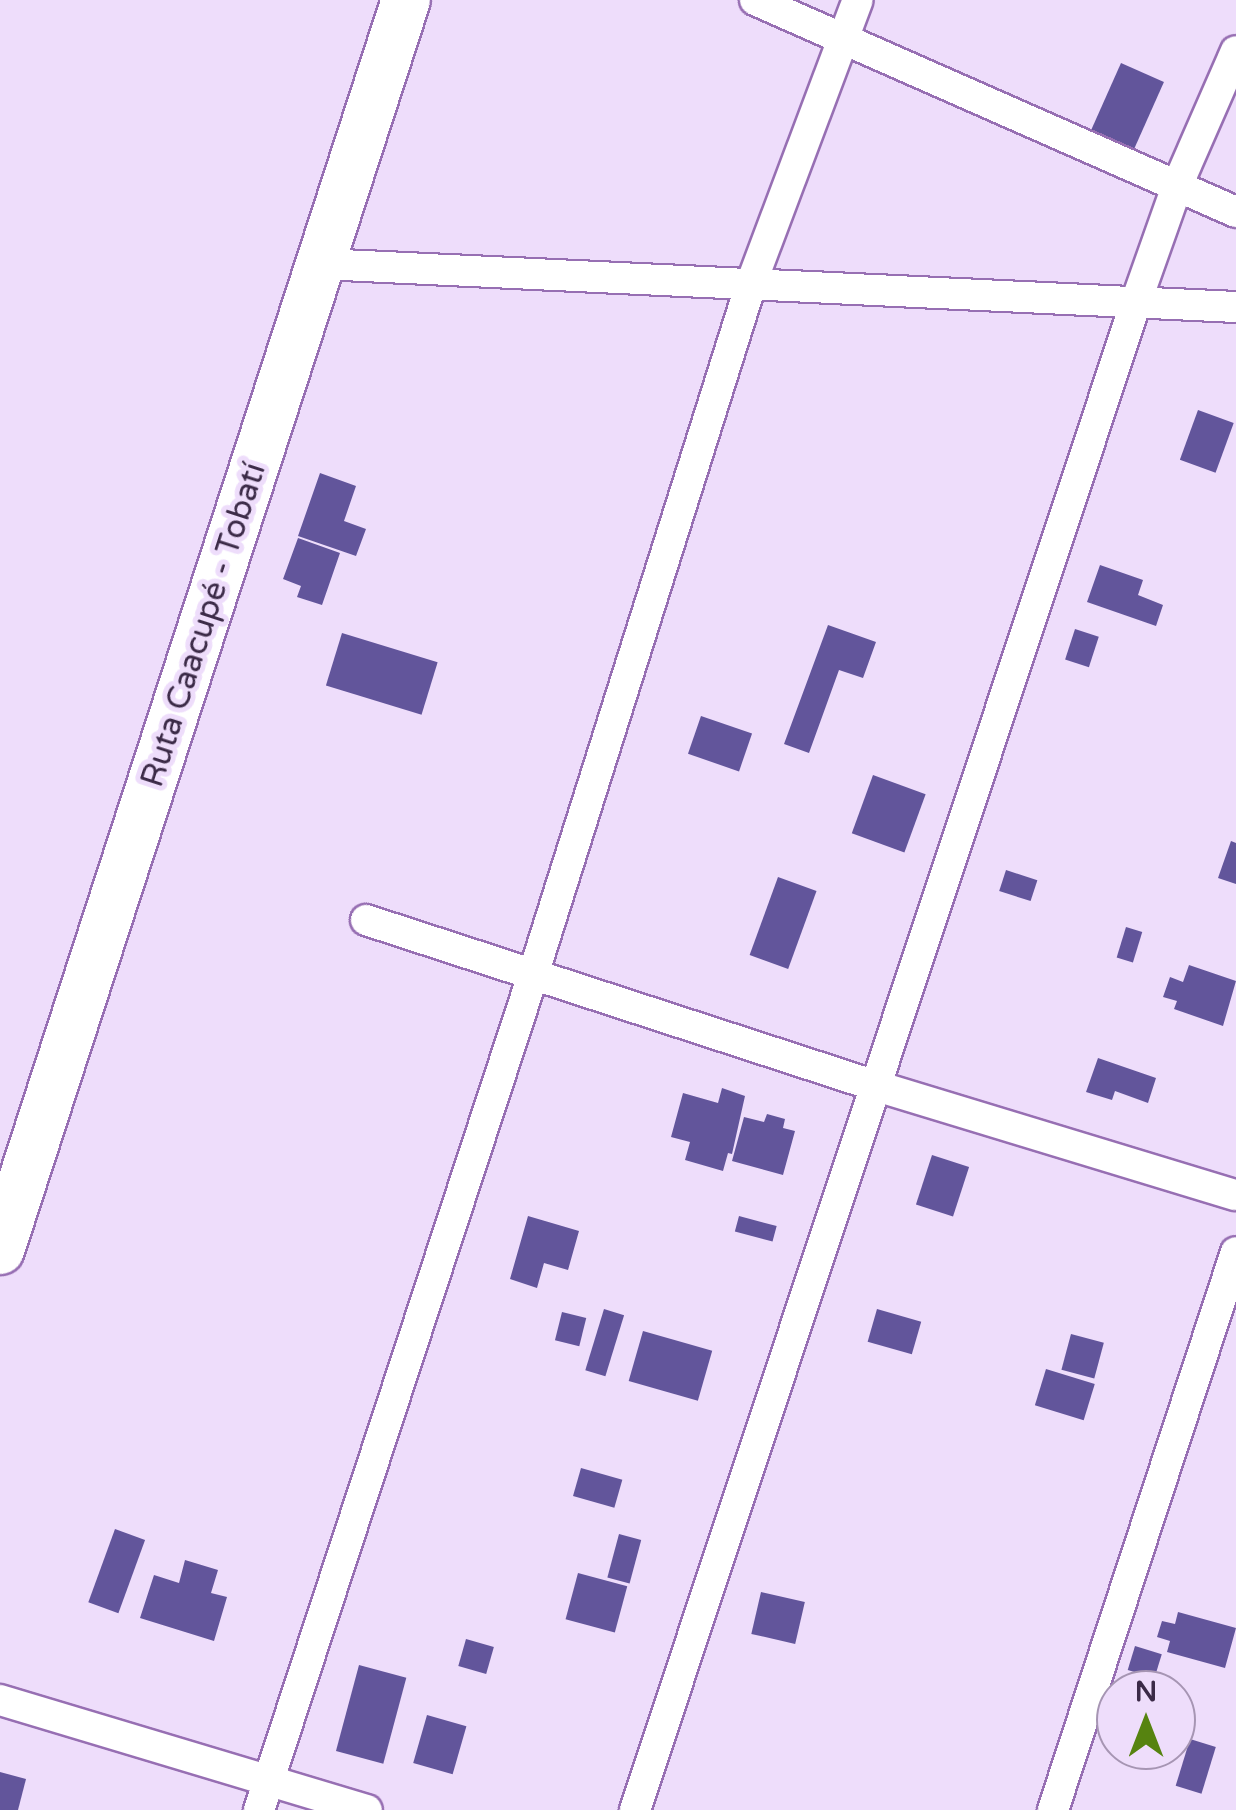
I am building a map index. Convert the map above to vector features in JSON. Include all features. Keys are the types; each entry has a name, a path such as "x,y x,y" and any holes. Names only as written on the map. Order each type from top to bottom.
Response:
{"main road":[{"name":"Ruta Caacupé - Tobatí","path":"0,1250 406,0"}],"street":[{"path":"755,0 1236,212"},
{"path":"260,1810 534,975 751,284 858,0"},
{"path":"635,1810 873,1084 1136,302 1178,186 1236,51"},
{"path":"321,264 1236,307"},
{"path":"366,920 873,1084 1236,1194"},
{"path":"1053,1810 1236,1252"},
{"path":"0,1700 367,1810"}],"building":[{"path":"1121,63 1164,82 1130,159 1087,140"},
{"path":"1198,410 1234,423 1216,473 1180,460"},
{"path":"320,473 356,486 344,521 366,529 356,556 298,536"},
{"path":"298,538 340,553 322,605 297,597 301,586 283,579"},
{"path":"1100,565 1143,580 1138,595 1163,605 1156,626 1087,602"},
{"path":"828,625 876,642 863,678 839,670 809,753 784,744"},
{"path":"1075,629 1099,637 1089,667 1065,659"},
{"path":"342,633 438,662 422,715 326,686"},
{"path":"701,716 752,734 739,771 688,754"},
{"path":"873,775 926,794 904,852 852,833"},
{"path":"1231,841 1236,843 1236,884 1218,878"},
{"path":"1006,870 1037,880 1031,901 999,891"},
{"path":"778,877 817,891 788,969 750,955"},
{"path":"1126,927 1142,932 1133,963 1117,958"},
{"path":"1189,965 1236,981 1223,1026 1174,1009 1177,1001 1163,997 1170,977 1183,982"},
{"path":"1098,1058 1156,1078 1148,1103 1115,1091 1112,1100 1086,1092"},
{"path":"722,1088 745,1096 732,1154 728,1153 723,1171 685,1160 690,1142 671,1137 683,1093 718,1103"},
{"path":"767,1114 785,1119 783,1128 795,1131 783,1175 732,1161 744,1117 764,1122"},
{"path":"932,1155 969,1167 953,1217 916,1204"},
{"path":"528,1216 579,1231 568,1270 544,1263 537,1288 510,1279"},
{"path":"739,1216 777,1226 773,1242 735,1231"},
{"path":"604,1309 624,1315 605,1376 585,1370"},
{"path":"877,1309 921,1322 912,1354 868,1342"},
{"path":"562,1312 586,1318 579,1346 555,1340"},
{"path":"643,1331 712,1351 698,1401 629,1381"},
{"path":"1071,1334 1104,1343 1094,1379 1061,1370"},
{"path":"1046,1369 1095,1384 1084,1420 1035,1405"},
{"path":"581,1468 622,1480 614,1508 573,1496"},
{"path":"115,1529 145,1540 118,1613 88,1602"},
{"path":"619,1534 641,1540 630,1583 607,1577"},
{"path":"185,1560 218,1570 211,1593 227,1597 214,1641 140,1618 154,1575 179,1583"},
{"path":"578,1573 627,1586 615,1633 566,1619"},
{"path":"761,1592 805,1602 795,1644 751,1634"},
{"path":"1178,1612 1236,1628 1225,1668 1167,1652 1170,1641 1157,1637 1162,1621 1175,1624"},
{"path":"466,1639 494,1647 486,1674 458,1666"},
{"path":"1135,1646 1162,1654 1157,1670 1128,1670"},
{"path":"359,1665 406,1678 383,1764 336,1751"},
{"path":"427,1715 466,1726 453,1774 413,1763"},
{"path":"1196,1741 1216,1747 1201,1794 1176,1786 1181,1770 1196,1770"},
{"path":"0,1772 26,1779 18,1810 0,1810"}]}
